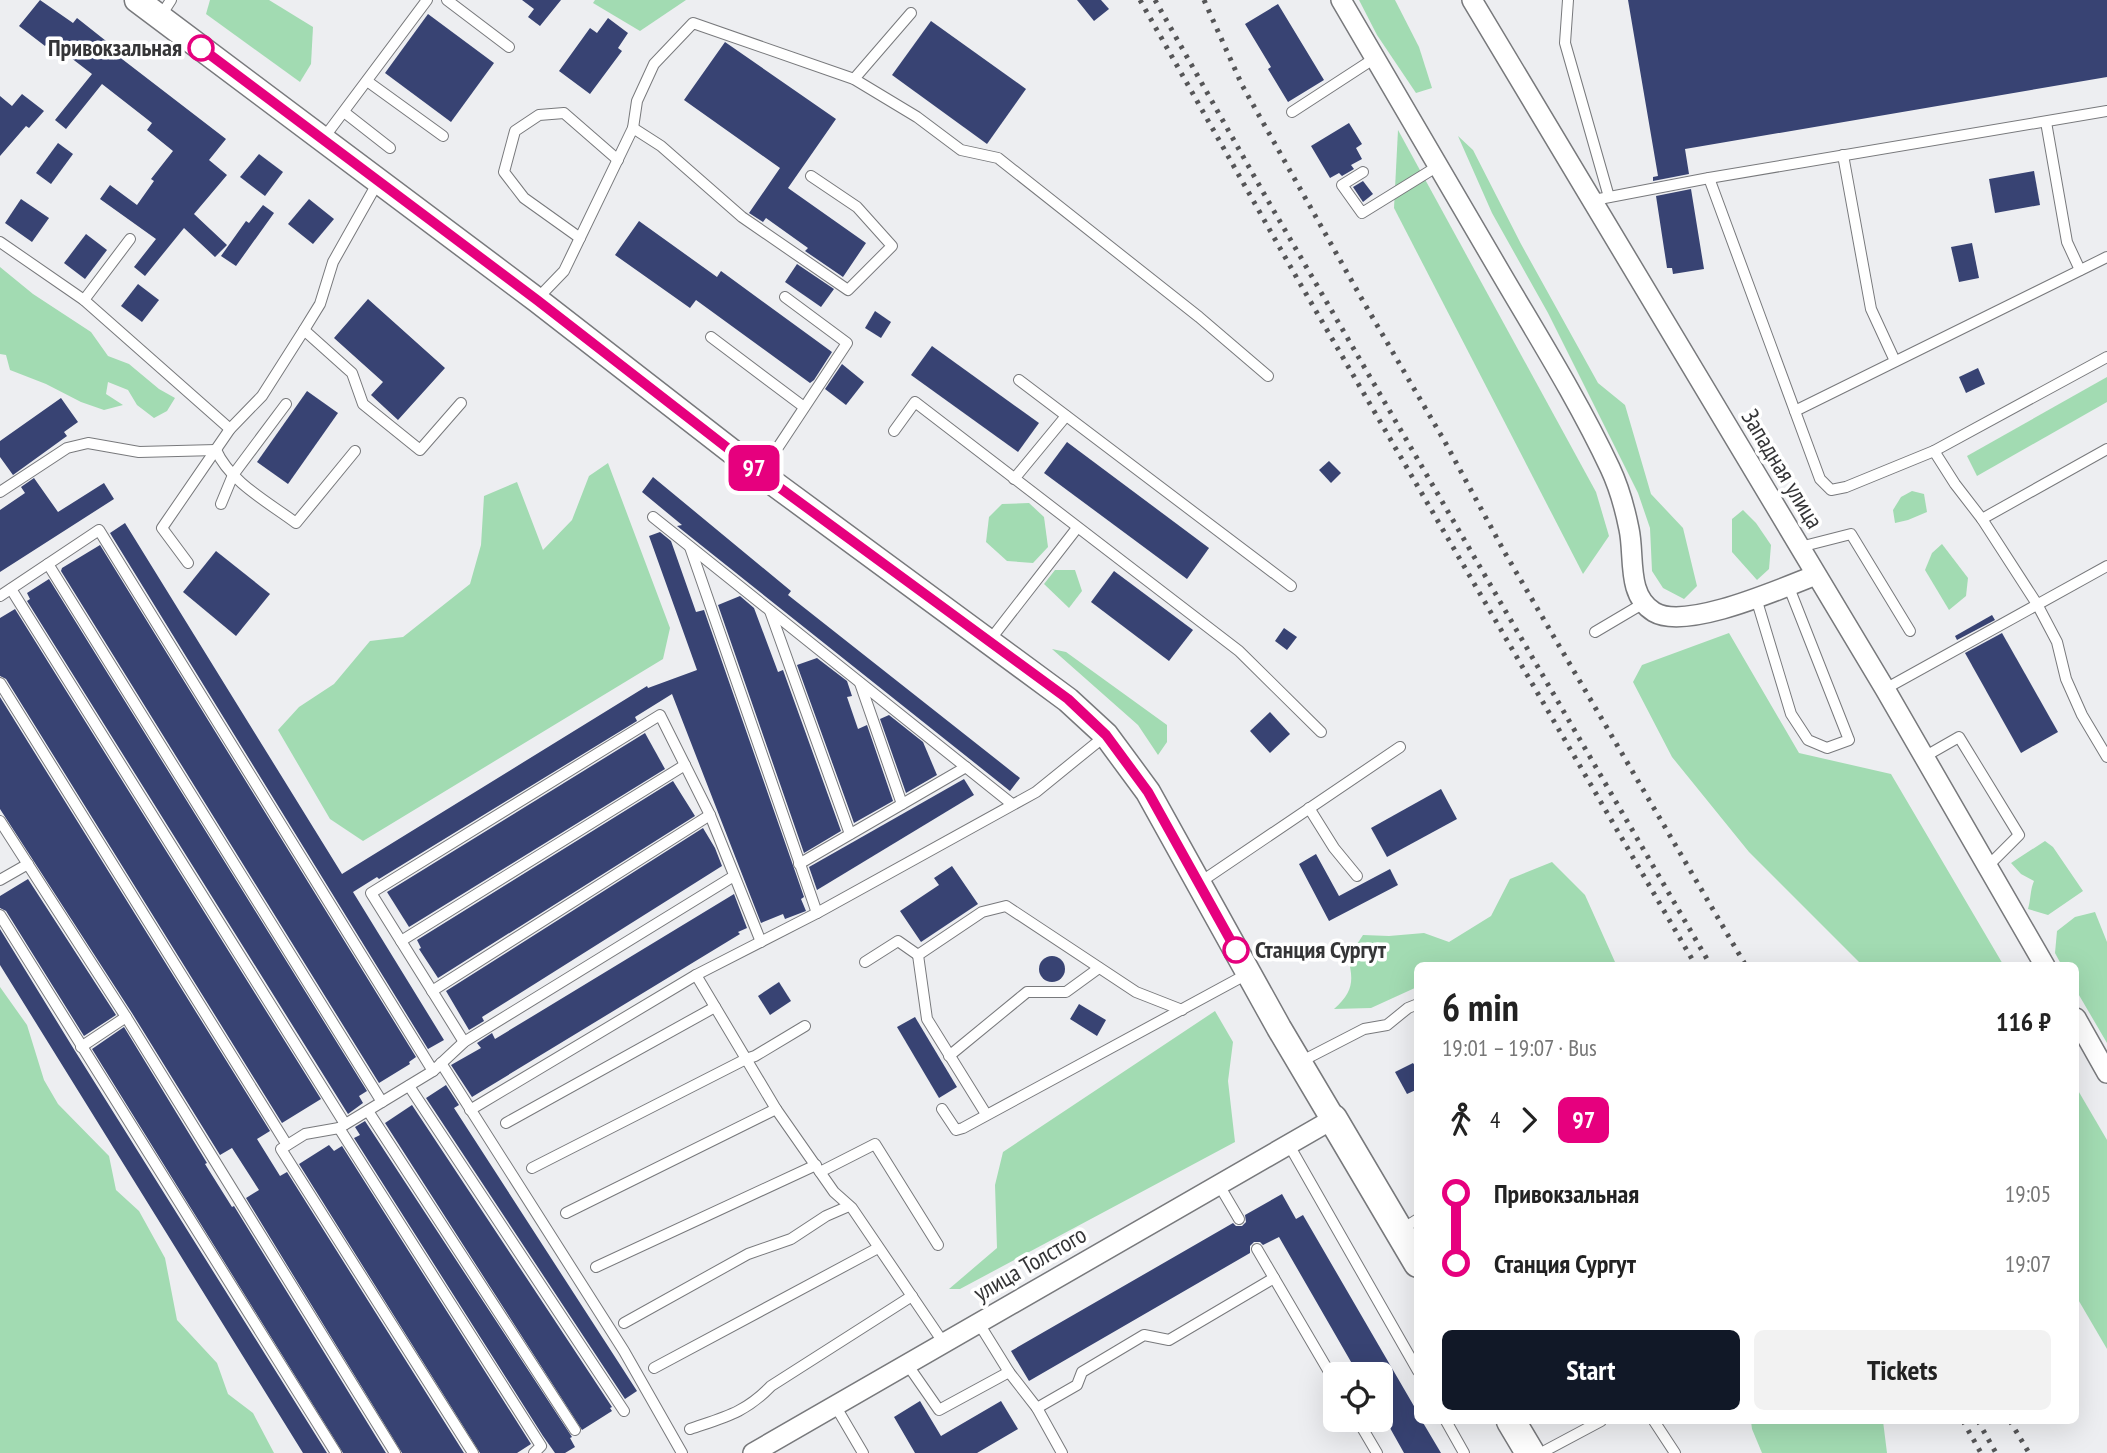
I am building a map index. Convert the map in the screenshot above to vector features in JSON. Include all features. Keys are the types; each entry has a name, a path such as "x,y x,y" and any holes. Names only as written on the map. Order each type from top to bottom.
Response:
{"main road":[{"path":"1333,1119 1408,1225 1414,1248"},
{"path":"1513,1424 1530,1453"}],"street":[{"path":"137,0 165,8 323,139 537,300 761,474 1068,699 1106,735 1148,792 1333,1119"},
{"path":"1341,0 1566,383 1611,471 1630,532 1634,586 1644,603 1655,613 1689,617 1732,607 1816,575"},
{"name":"Западная улица","path":"1472,0 1601,198 1799,547 2043,962"},
{"path":"2079,1023 2107,1073"},
{"name":"улица Толстого","path":"753,1453 1333,1119"}],"lane":[{"path":"323,139 427,0"},
{"path":"447,0 509,47"},
{"path":"1569,0 1565,43 1601,198 2107,111"},
{"path":"854,79 911,13"},
{"path":"537,300 564,271 633,128 637,101 654,64 693,23 854,79 917,117 961,149 998,158 1199,317 1268,376"},
{"path":"1292,112 1375,58"},
{"path":"367,81 443,136"},
{"path":"344,112 390,148"},
{"path":"580,238 524,198 504,173 515,131 539,115 564,113 618,160"},
{"path":"2046,122 2067,242 2080,270"},
{"path":"633,128 661,146 742,217 848,290 892,246 857,207 811,176"},
{"path":"1843,155 1871,309 1895,361"},
{"path":"1363,172 1342,185 1362,213 1438,166"},
{"path":"1709,178 1820,479 1831,490 1846,487 1934,451 2107,358"},
{"path":"188,563 162,528 230,429 262,396 304,330 320,303 333,262 379,181"},
{"path":"84,300 130,239"},
{"path":"0,242 84,300 230,429"},
{"path":"1795,411 2107,257"},
{"path":"761,474 847,342 785,298"},
{"path":"304,330 352,373 363,404 420,450 461,403"},
{"path":"711,337 804,407"},
{"path":"1019,380 1291,586"},
{"path":"894,431 915,402 1238,651 1321,733"},
{"path":"221,504 233,475 286,404"},
{"path":"1013,479 1066,415"},
{"path":"0,492 67,448 88,443 139,452 216,450"},
{"path":"1982,519 2107,449"},
{"path":"216,450 233,475 296,523 355,451"},
{"path":"1934,451 2037,604 2057,642 2066,679 2082,715 2107,757"},
{"path":"653,517 1012,804"},
{"path":"990,640 1077,528"},
{"path":"0,596 99,530 438,1067 470,1110 624,1351 682,1453"},
{"path":"1799,547 1851,534 1910,631"},
{"path":"689,546 817,913"},
{"path":"48,564 382,1102"},
{"path":"1885,690 2107,566"},
{"path":"1756,598 1791,714 1808,740 1827,748 1849,740 1788,586"},
{"path":"11,589 541,1446 534,1453"},
{"path":"1595,632 1644,603"},
{"path":"770,611 850,834"},
{"path":"0,683 287,1145"},
{"path":"860,683 902,804"},
{"path":"464,1042 371,893 660,715 709,815 761,942"},
{"path":"470,1110 695,975 817,913 1037,792 1106,735"},
{"path":"1924,757 1959,737 2019,835 1988,866"},
{"path":"1198,883 1400,747"},
{"path":"401,941 685,765"},
{"path":"799,864 966,767"},
{"path":"1309,808 1334,848 1357,876"},
{"path":"432,991 709,815"},
{"path":"0,821 126,1017 395,1453"},
{"path":"0,880 28,864"},
{"path":"473,1453 281,1149 305,1135 342,1126 368,1111 438,1067 464,1042 734,876"},
{"path":"918,956 982,912 1006,906 1136,992 1182,1010"},
{"path":"0,915 336,1453"},
{"path":"865,962 898,941 918,956 927,1019 986,1114"},
{"path":"949,1056 1027,992 1066,992 1099,968"},
{"path":"942,1109 956,1130 1249,973"},
{"path":"695,975 776,1109 834,1192 849,1206 943,1342"},
{"path":"1299,1063 1364,1029 1387,1025 1414,1006"},
{"path":"506,1123 715,1007"},
{"path":"81,1046 126,1017"},
{"path":"532,1168 755,1056 805,1026"},
{"path":"408,1086 624,1411"},
{"path":"566,1213 776,1109"},
{"path":"368,1111 575,1430"},
{"path":"596,1267 875,1144 938,1245"},
{"path":"1289,1145 1414,1364"},
{"path":"1219,1185 1239,1219"},
{"path":"624,1323 748,1254 791,1239 826,1216 849,1206"},
{"path":"653,1368 878,1248"},
{"path":"1257,1249 1323,1362"},
{"path":"1037,1408 1077,1385 1082,1372 1144,1335 1169,1340 1274,1278"},
{"path":"690,1429 732,1416 754,1403 771,1386 912,1296"},
{"path":"978,1322 1009,1372 1037,1408 1062,1453"},
{"path":"907,1364 939,1410 1009,1372"},
{"path":"836,1407 863,1453"},
{"path":"1448,1424 1464,1453"},
{"path":"1541,1453 1595,1424"},
{"path":"1656,1424 1675,1453"},
{"path":"1365,1432 1377,1453"}],"green space":[{"path":"210,0 269,0 313,27 311,64 300,82 206,14"},
{"path":"595,0 686,0 640,31 593,3"},
{"path":"1359,0 1395,0 1419,47 1432,88 1416,93 1377,35"},
{"path":"1398,130 1596,492 1609,536 1583,574 1394,208"},
{"path":"1458,136 1473,150 1521,244 1598,383 1625,405 1651,494 1683,528 1697,586 1684,599 1663,588 1652,571 1650,528 1638,493 1548,313 1492,213"},
{"path":"0,267 33,294 91,332 108,356 129,364 159,389 175,398 167,411 154,418 137,405 128,390 108,382 106,394 123,405 104,410 10,370 6,355 0,354"},
{"path":"2107,377 2107,402 1977,476 1967,456"},
{"path":"608,463 670,628 663,659 363,841 330,819 278,730 299,707 334,684 370,641 403,637 470,584 481,545 484,496 517,482 543,550 572,520 589,476"},
{"path":"1912,491 1924,494 1927,512 1895,523 1893,510 1901,497"},
{"path":"1029,503 1044,517 1048,547 1033,563 1007,561 986,542 989,517 1002,504"},
{"path":"1743,510 1771,545 1769,569 1757,580 1732,552 1732,519"},
{"path":"1942,544 1968,578 1966,596 1949,610 1925,570 1932,553"},
{"path":"1055,570 1075,570 1082,591 1069,608 1044,584"},
{"path":"1729,633 1799,753 1891,774 2002,962 1859,962 1749,852 1672,757 1633,682 1642,665"},
{"path":"1052,649 1066,652 1167,725 1167,742 1158,755 1138,725"},
{"path":"2045,841 2053,847 2083,891 2048,915 2028,909 2034,881 2021,874 2011,863"},
{"path":"1552,862 1585,895 1615,962 1414,962 1414,988 1371,1008 1334,1009 1345,997 1350,986 1348,958 1363,935 1424,933 1449,942 1491,916 1510,879"},
{"path":"2095,912 2107,942 2107,1043 2079,995 2079,962 2060,962 2055,953 2057,931 2075,917"},
{"path":"0,987 27,1025 44,1080 58,1104 109,1156 116,1190 139,1211 165,1258 177,1320 217,1363 228,1394 253,1413 274,1453 0,1453"},
{"path":"1215,1011 1233,1042 1228,1081 1235,1142 960,1289 949,1289 997,1248 995,1185 1003,1152"},
{"path":"2079,1092 2107,1140 2107,1349 2079,1301"},
{"path":"1751,1424 1883,1424 1887,1453 1762,1453"}],"building":[{"path":"40,0 73,23 77,18 125,56 122,59 226,139 209,160 227,175 194,214 227,245 215,257 184,228 145,276 134,267 156,239 100,199 110,185 137,205 154,181 151,179 173,151 147,130 152,123 102,84 66,129 55,120 92,74 49,41 45,46 19,26"},
{"path":"522,0 561,0 540,26 528,17 534,9"},
{"path":"1077,0 1101,0 1109,9 1094,21"},
{"path":"1628,0 2107,0 2107,77 1685,149 1689,174 1653,181 1653,177 1658,176"},
{"path":"1278,4 1324,80 1288,102 1245,24"},
{"path":"428,14 494,63 451,122 385,73"},
{"path":"608,18 628,33 618,48 622,51 590,94 559,71 590,28 597,33"},
{"path":"931,21 1026,89 987,144 892,75"},
{"path":"725,42 836,119 788,188 866,243 843,277 805,251 808,248 766,218 763,222 749,213 780,168 684,100"},
{"path":"22,94 44,111 29,128 26,126 0,156 0,96 12,106"},
{"path":"1349,123 1362,144 1356,148 1362,159 1351,165 1354,169 1342,176 1339,173 1330,178 1311,146"},
{"path":"58,143 73,154 51,184 36,173"},
{"path":"259,154 283,172 265,196 240,177"},
{"path":"2034,171 2040,205 1995,213 1989,179"},
{"path":"1363,181 1373,194 1363,202 1353,187"},
{"path":"1691,189 1704,269 1673,274 1672,268 1667,268 1656,196"},
{"path":"21,199 49,218 32,242 5,223"},
{"path":"309,199 334,219 313,244 288,224"},
{"path":"263,205 274,213 236,266 221,256 246,221 249,223"},
{"path":"639,221 717,277 721,271 832,352 814,380 810,383 696,300 690,308 615,255"},
{"path":"86,234 107,250 85,279 64,263"},
{"path":"1972,243 1979,278 1959,282 1951,247"},
{"path":"797,264 834,289 821,307 785,282"},
{"path":"138,284 159,300 142,322 121,306"},
{"path":"368,299 445,368 398,420 371,395 383,382 334,338"},
{"path":"875,311 891,322 881,338 865,328"},
{"path":"932,346 1039,423 1018,452 911,375"},
{"path":"842,364 864,382 846,405 825,389"},
{"path":"1978,368 1985,384 1966,393 1959,377"},
{"path":"307,391 338,413 288,484 257,462"},
{"path":"61,398 78,422 64,432 67,436 13,475 0,457 0,441"},
{"path":"1067,442 1209,548 1187,579 1044,473"},
{"path":"1329,461 1341,473 1331,483 1319,470"},
{"path":"653,477 791,591 788,595 1020,778 1010,791 677,526 682,525 642,492"},
{"path":"34,478 58,512 104,483 114,499 0,572 0,510 25,493 21,487"},
{"path":"125,523 342,874 647,686 648,688 697,670 649,536 660,532 671,541 696,612 704,610 804,897 801,899 806,911 785,919 783,914 761,923 672,694 635,717 637,721 379,879 377,877 353,892 444,1040 428,1049 110,533"},
{"path":"100,545 416,1057 410,1064 379,1083 61,571"},
{"path":"216,551 270,594 236,636 183,592"},
{"path":"1114,571 1193,630 1169,661 1091,602"},
{"path":"49,579 367,1091 359,1096 363,1103 348,1114 27,601 30,599 27,593"},
{"path":"740,596 754,608 778,672 783,670 841,831 804,853 718,605"},
{"path":"15,609 321,1099 282,1123 6,679 0,676 0,618"},
{"path":"1992,615 1995,620 1957,640 1955,636"},
{"path":"1284,628 1297,637 1287,650 1275,641"},
{"path":"2002,633 2058,732 2021,753 1965,653"},
{"path":"817,658 847,681 852,696 847,697 858,729 867,725 893,801 854,823 797,665"},
{"path":"0,697 270,1131 257,1139 280,1176 287,1172 464,1453 402,1453 246,1198 259,1190 232,1148 220,1155 0,809"},
{"path":"1270,712 1290,734 1270,753 1250,731"},
{"path":"889,715 923,742 937,775 906,793 880,719"},
{"path":"645,733 665,769 409,927 387,892"},
{"path":"964,779 974,795 817,890 809,867"},
{"path":"673,781 695,816 438,978 419,949 421,948 417,940"},
{"path":"1441,789 1457,819 1387,857 1371,828"},
{"path":"703,828 722,866 482,1017 484,1021 469,1030 446,991"},
{"path":"1316,854 1339,896 1390,869 1398,885 1329,921 1299,864"},
{"path":"952,866 978,904 921,942 900,911 939,885 934,878"},
{"path":"28,879 116,1015 84,1036 6,911 0,908 0,896"},
{"path":"734,894 747,928 738,932 740,934 472,1097 451,1065 481,1048 477,1043 492,1033 495,1039"},
{"path":"0,929 327,1453 303,1453 0,965"},
{"path":"1052,956 1061,960 1065,969 1061,978 1052,982 1043,978 1039,969 1043,960"},
{"path":"779,982 791,1001 770,1015 758,996"},
{"path":"1079,1004 1106,1020 1097,1036 1070,1019"},
{"path":"915,1017 957,1087 939,1098 897,1027"},
{"path":"124,1027 207,1163 205,1164 232,1207 234,1206 386,1453 343,1453 92,1049"},
{"path":"1413,1063 1414,1091 1407,1094 1395,1072"},
{"path":"446,1085 459,1105 454,1108 637,1391 625,1399 426,1098"},
{"path":"412,1105 612,1407 612,1411 582,1430 385,1123"},
{"path":"365,1121 572,1437 570,1438 575,1447 565,1453 555,1453 543,1436 354,1138 360,1135 355,1127"},
{"path":"329,1145 334,1151 342,1146 531,1444 517,1453 480,1453 299,1164"},
{"path":"1282,1194 1296,1219 1303,1215 1388,1362 1351,1362 1279,1237 1263,1245 1254,1242 1250,1246 1250,1253 1029,1381 1011,1351 1233,1223 1242,1226 1246,1222 1245,1215"},
{"path":"1393,1370 1414,1406 1414,1424 1424,1424 1441,1453 1404,1453 1392,1432"},
{"path":"920,1401 941,1436 1001,1401 1018,1429 977,1453 915,1453 894,1417"}],"railway":[{"path":"1140,0 1298,280 1694,962"},
{"path":"1155,0 1267,199 1709,962"},
{"path":"1204,0 1242,85 1363,301 1445,442 1505,553 1744,962"},
{"path":"1965,1424 1981,1453"},
{"path":"1980,1424 1996,1453"},
{"path":"2012,1424 2029,1453"}],"bus line":[{"name":"97","path":"201,48 537,300 761,474 1068,699 1106,735 1148,792 1236,950"}],"place":[{"name":"Привокзальная","path":"201,48"},
{"name":"Станция Сургут","path":"1236,950"}]}
